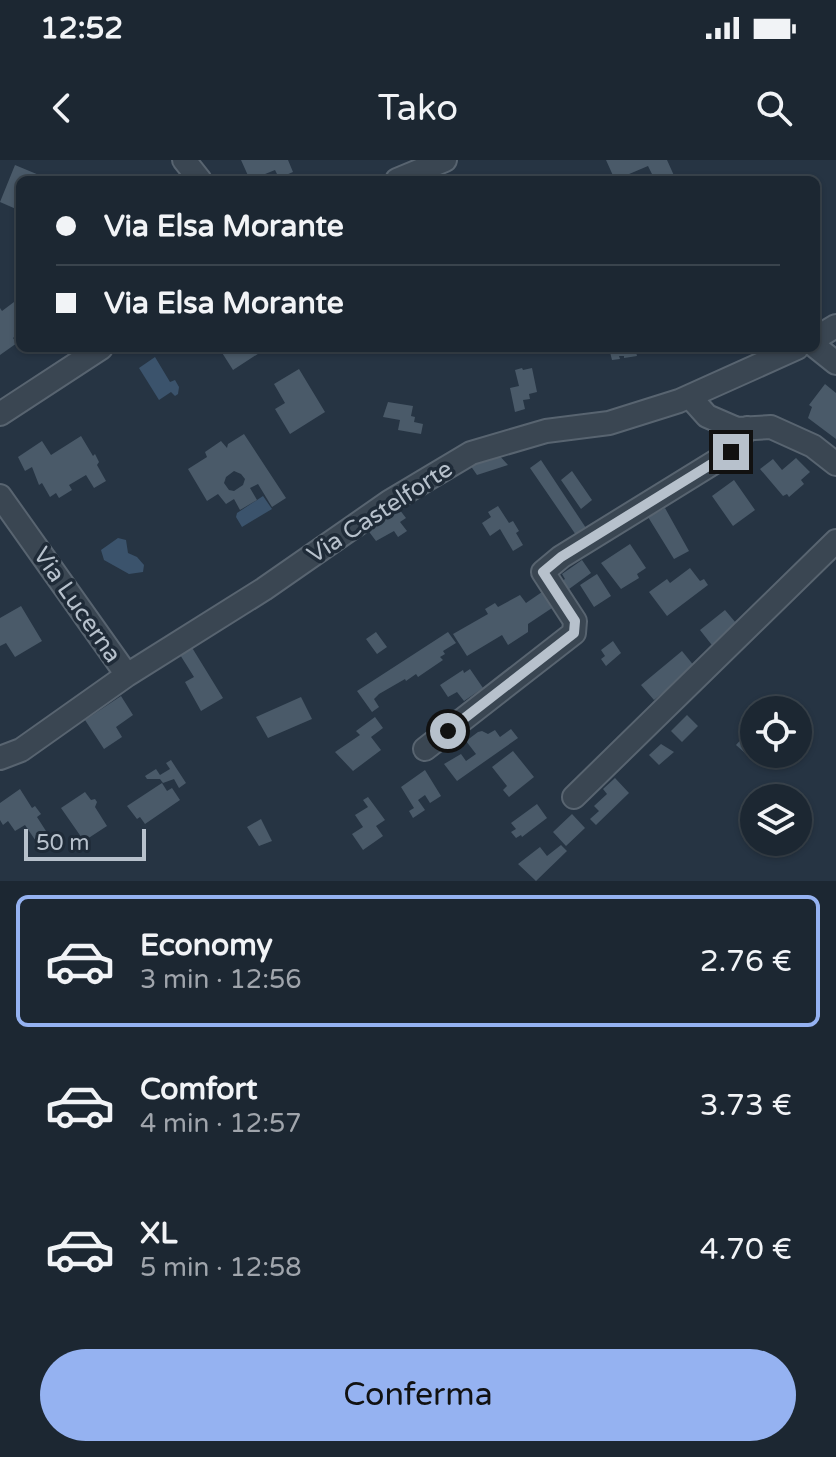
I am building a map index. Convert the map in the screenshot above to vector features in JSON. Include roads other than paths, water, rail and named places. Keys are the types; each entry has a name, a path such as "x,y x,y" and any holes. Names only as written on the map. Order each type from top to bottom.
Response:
{"street":[{"path":"184,160 197,176"},
{"path":"407,176 445,160"},
{"path":"820,350 836,363"},
{"path":"0,414 95,352"},
{"name":"Via Castelforte","path":"0,758 21,750 127,675 264,589 389,502 471,453 546,431 609,423 690,397 788,352"},
{"path":"690,397 707,416 737,429 771,427 813,446 836,464"},
{"path":"425,749 574,633 575,621 543,572 561,557 731,452 747,428"},
{"name":"Via Lucerna","path":"0,496 127,675"},
{"path":"574,797 836,541"}],"water":[{"path":"155,357 170,382 175,380 179,387 175,396 171,392 159,400 139,368"},
{"path":"263,496 272,509 242,527 237,513"},
{"path":"118,538 126,540 128,553 144,565 143,572 129,574 104,560 101,550"}]}
